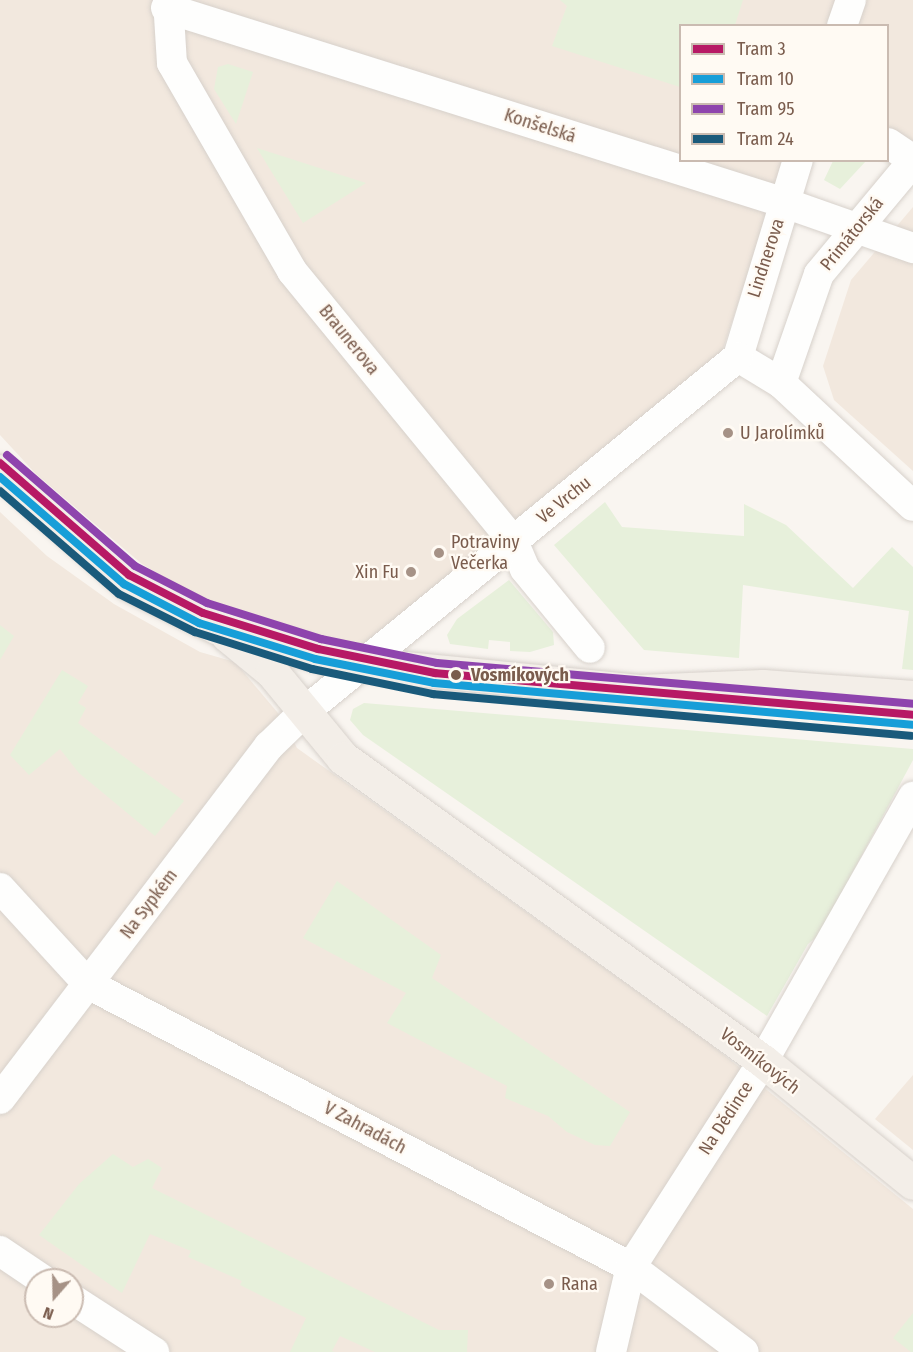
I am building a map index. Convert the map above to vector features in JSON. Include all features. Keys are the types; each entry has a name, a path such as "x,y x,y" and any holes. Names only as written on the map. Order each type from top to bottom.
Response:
{"main road":[{"path":"0,471 129,584 216,627 362,665 639,691 763,686 913,697"},
{"name":"Vosmíkových","path":"216,627 272,672 303,713 343,758 763,1061 913,1183"}],"street":[{"path":"843,24 850,0"},
{"name":"Konšelská","path":"167,4 784,203 854,230 913,248"},
{"name":"Braunerova","path":"167,4 171,63 292,270 513,541 525,569 590,648"},
{"path":"889,144 913,160"},
{"name":"Primátorská","path":"780,383 819,274 913,160"},
{"name":"Lindnerova","path":"738,357 797,162"},
{"path":"738,357 780,383 913,506"},
{"name":"Ve Vrchu","path":"362,665 738,357"},
{"name":"Na Sypkém","path":"0,1099 269,746 303,713 362,665"},
{"name":"Na Dědince","path":"611,1352 631,1267 763,1061 913,797"},
{"name":"V Zahradách","path":"0,888 88,984 631,1267 744,1352"},
{"path":"0,1251 25,1268"},
{"path":"84,1307 154,1352"}],"shaded area":[{"path":"0,0 913,0 913,155 889,141 889,24 679,24 679,162 785,162 720,358 363,644 295,631 195,596 142,564 36,474 0,435"},
{"path":"913,207 913,471 834,400 823,366 851,280"},
{"path":"0,512 47,556 114,604 200,652 235,662 278,713 297,748 708,1042 913,1209 913,1352 0,1352"},
{"path":"913,1075 913,1150 875,1119"}],"green space":[{"path":"560,0 743,0 735,24 679,24 679,87 552,46 567,6"},
{"path":"228,64 253,72 236,124 214,89 218,67"},
{"path":"249,135 257,148 366,183 303,223"},
{"path":"832,162 865,162 840,189 824,180"},
{"path":"605,502 622,527 744,536 744,504 786,525 853,588 892,547 913,567 913,670 902,669 909,611 743,585 739,658 644,650 554,545"},
{"path":"509,580 553,632 554,645 530,652 510,651 510,642 489,640 488,649 450,644 447,635 457,619"},
{"path":"0,625 14,636 0,660"},
{"path":"62,670 88,686 78,703 86,708 78,723 184,801 155,836 79,773 60,749 29,775 10,755"},
{"path":"364,703 913,749 913,760 819,935 808,944 767,1016 363,735 350,720 353,709"},
{"path":"337,881 441,955 432,978 630,1112 610,1146 595,1145 567,1132 548,1116 505,1098 507,1086 387,1023 406,993 303,938"},
{"path":"113,1154 133,1167 148,1159 162,1168 152,1188 439,1330 468,1330 467,1352 375,1352 340,1336 332,1351 335,1352 290,1352 306,1318 240,1285 242,1281 188,1257 191,1251 150,1234 122,1293 39,1235 79,1184"},
{"path":"913,1313 913,1352 911,1352 893,1338"}],"tram line":[{"name":"95","path":"7,455 135,566 207,603 321,639 437,663 913,704"},
{"name":"3","path":"0,463 129,575 203,613 318,649 435,673 913,715"},
{"name":"10","path":"0,477 124,584 199,623 315,659 434,683 912,725"},
{"name":"24","path":"0,491 119,594 195,632 312,669 433,694 911,736"}],"place":[{"name":"U Jarolímků","path":"728,433"},
{"name":"Potraviny Večerka","path":"439,553"},
{"name":"Xin Fu","path":"411,572"},
{"name":"Vosmíkových","path":"456,675"},
{"name":"Rana","path":"549,1284"}]}
